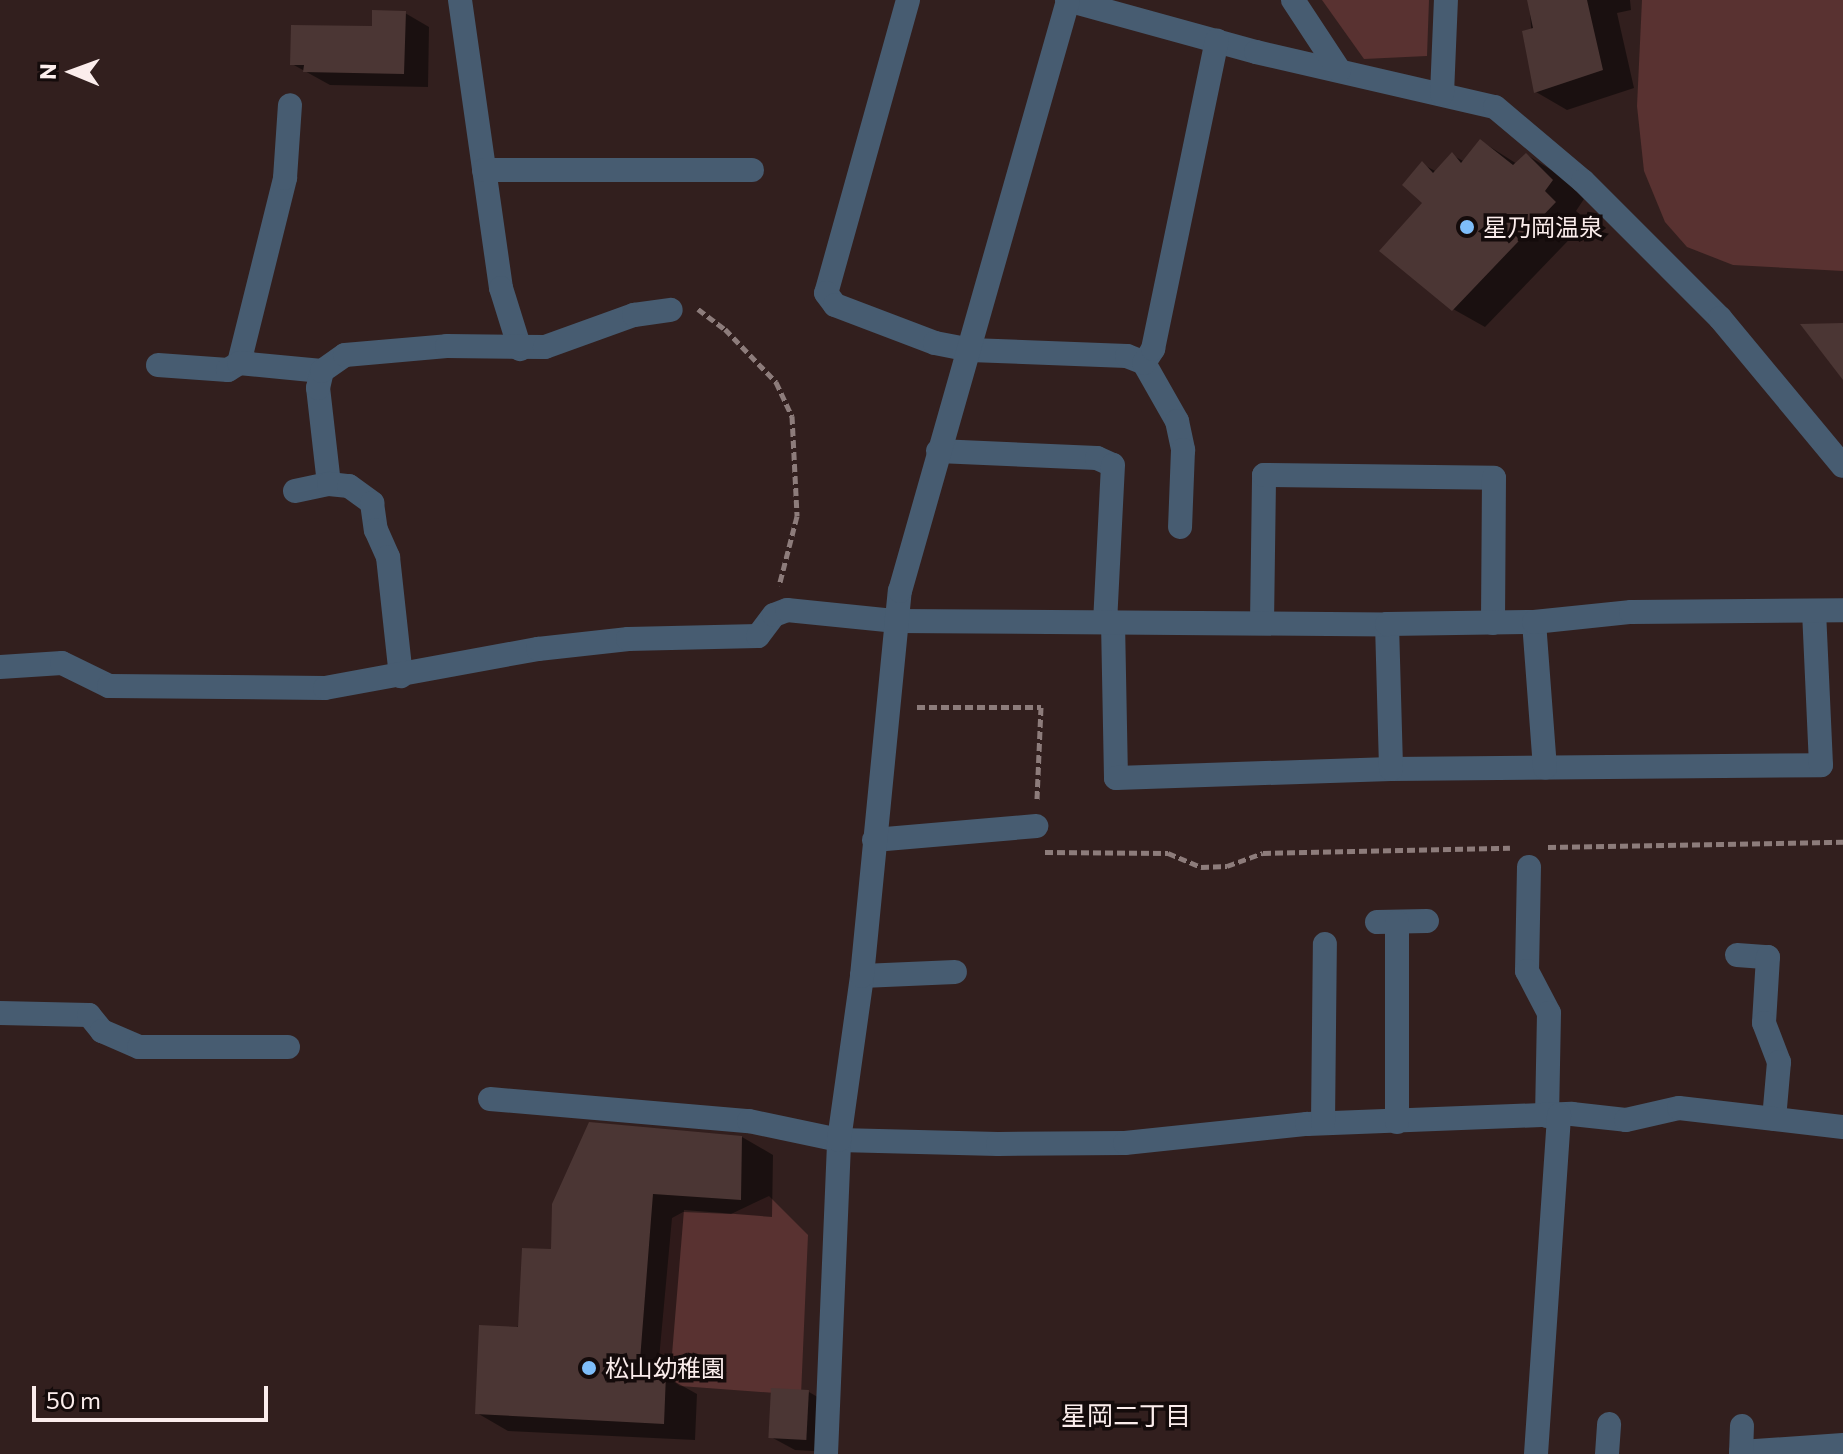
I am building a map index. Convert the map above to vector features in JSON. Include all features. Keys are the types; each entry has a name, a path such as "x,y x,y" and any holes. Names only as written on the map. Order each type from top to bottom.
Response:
{"street":[{"path":"460,0 501,288 520,349"},
{"path":"908,0 826,293 835,305 935,343 970,350 1127,356 1144,363 1177,421 1183,450 1180,527"},
{"path":"826,1454 839,1140 862,976 900,591 1068,0 1217,41 1495,107 1583,181 1720,318 1843,466"},
{"path":"1293,0 1339,70"},
{"path":"1442,94 1446,0"},
{"path":"1144,363 1153,349 1217,41"},
{"path":"239,363 285,178 290,105"},
{"path":"484,170 752,170"},
{"path":"158,365 228,370 239,363 322,371 345,355 371,350 545,347 634,315 671,310"},
{"path":"322,371 318,388 329,484"},
{"path":"938,451 1097,458 1113,465 1109,622 1116,778 1391,769 1821,765 1814,613"},
{"path":"1262,623 1264,475 1494,478 1493,623"},
{"path":"295,491 329,484 364,492 372,503 376,530 388,557 401,676"},
{"path":"0,667 62,663 109,686 325,688 628,639 758,636 774,615 787,610 896,621 1387,624 1534,622 1631,612 1814,613 1843,610"},
{"path":"1534,622 1545,768"},
{"path":"1387,624 1391,769"},
{"path":"874,840 1036,826"},
{"path":"1522,857 1527,971 1549,1013 1553,1116 1536,1454"},
{"path":"1397,1122 1387,922 1427,921"},
{"path":"1323,1123 1325,944"},
{"path":"1737,955 1768,957 1764,1023 1779,1062 1774,1119"},
{"path":"862,976 955,972"},
{"path":"0,1013 89,1015 102,1031 139,1047 288,1047"},
{"path":"490,1099 749,1121 839,1140 1125,1143 1323,1123 1553,1116 1626,1120 1679,1108 1843,1127"},
{"path":"1607,1454 1609,1424"},
{"path":"1742,1426 1741,1453 1843,1445"}],"path":[{"path":"671,310 689,305 710,315 776,382 792,416 797,516 774,615"},
{"path":"888,707 1041,707 1035,852 1168,853 1201,867 1227,866 1263,853 1522,857"},
{"path":"1545,847 1843,842"}],"shaded area":[{"path":"1322,0 1429,0 1427,56 1364,59"},
{"path":"1642,0 1843,0 1843,271 1733,265 1687,247 1665,222 1644,171 1637,106"},
{"path":"769,1196 808,1235 801,1395 680,1386 658,1370 672,1218 683,1212 731,1214"}],"building":[{"path":"1527,0 1587,0 1603,70 1534,93 1522,31 1533,28"},
{"path":"372,10 406,11 404,74 303,72 304,65 290,65 291,25 372,26"},
{"name":"星乃岡温泉","path":"1480,139 1513,165 1526,153 1553,180 1545,191 1556,202 1452,311 1379,251 1422,203 1402,185 1422,161 1433,173 1452,152 1461,163"},
{"path":"1843,323 1843,380 1800,324"},
{"path":"589,1122 742,1136 741,1200 653,1194 639,1373 666,1374 664,1424 475,1414 479,1325 518,1327 522,1248 551,1249 552,1204"},
{"path":"771,1388 809,1390 806,1440 768,1438"}],"place":[{"name":"星乃岡温泉","path":"1467,227"},
{"name":"松山幼稚園","path":"589,1368"}],"district":[{"name":"星岡二丁目","path":"1126,1415"}]}
